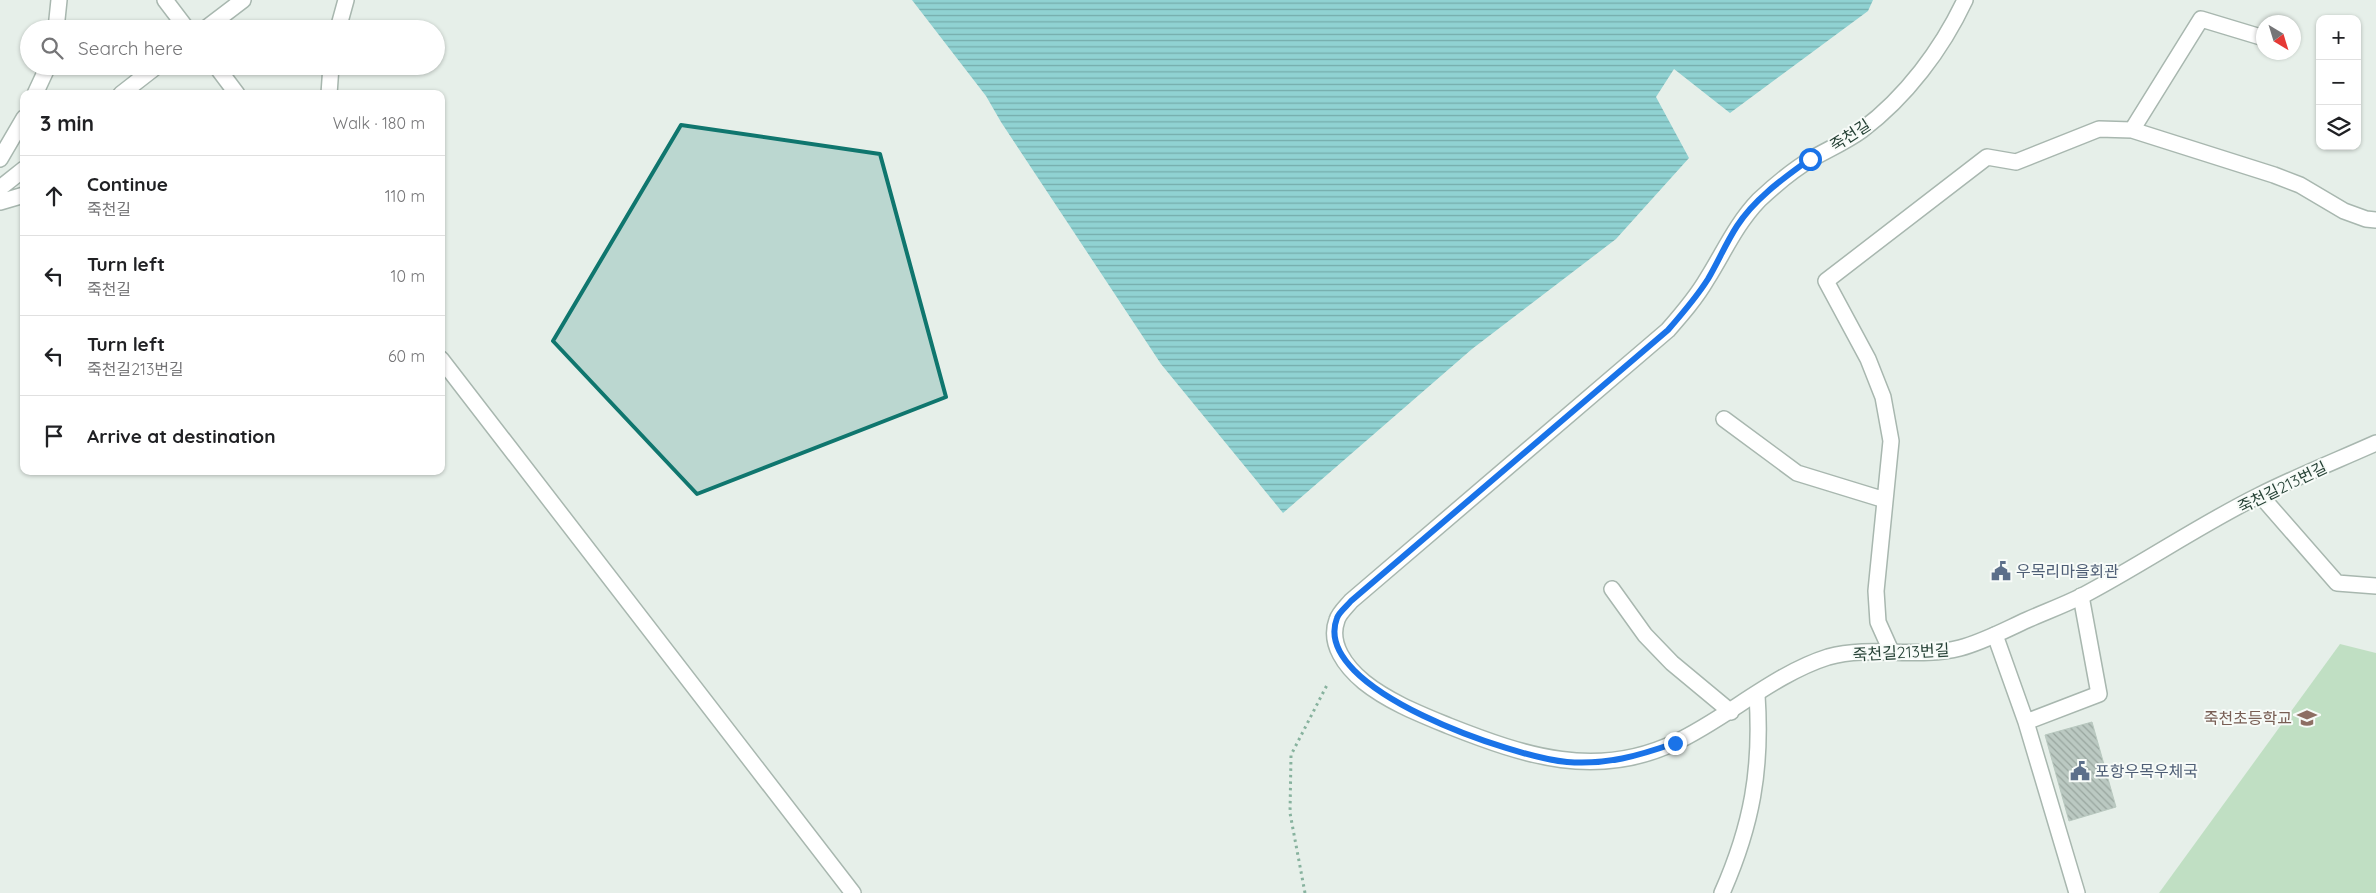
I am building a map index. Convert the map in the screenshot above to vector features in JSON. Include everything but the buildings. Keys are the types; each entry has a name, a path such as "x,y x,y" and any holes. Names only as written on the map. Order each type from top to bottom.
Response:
{"street":[{"path":"57,20 59,0"},
{"path":"165,0 180,20"},
{"path":"216,20 242,0"},
{"path":"340,20 346,0"},
{"name":"죽천길","path":"1341,657 1335,637 1337,618 1351,601 1668,330 1689,306 1707,280 1738,224 1759,200 1810,159 1861,131 1888,107 1930,59 1964,0"},
{"path":"2132,130 2201,19 2256,36"},
{"path":"37,90 44,75"},
{"path":"126,90 145,75"},
{"path":"223,75 234,90"},
{"path":"329,90 331,75"},
{"path":"0,159 20,125"},
{"path":"1892,650 1878,622 1876,591 1891,441 1883,397 1868,359 1826,281 1987,157 2016,162 2099,130 2132,130 2274,175 2300,185 2344,211 2366,219 2376,220"},
{"path":"0,188 20,172"},
{"path":"0,202 20,196"},
{"path":"445,363 853,893"},
{"path":"1724,418 1797,473 1885,500"},
{"name":"죽천길213번길","path":"1341,657 1364,682 1390,699 1422,715 1488,741 1565,762 1598,763 1636,757 1675,743 1731,712 1795,671 1829,657 1863,651 1931,652 1959,648 1995,635 2081,596 2260,495 2376,443"},
{"path":"2260,495 2337,584 2376,586"},
{"path":"1612,588 1645,635 1672,663 1731,712"},
{"path":"2026,722 2098,694 2081,596"},
{"path":"1995,635 2026,722 2077,893"},
{"path":"1722,893 1733,868 1748,818 1758,773 1760,737 1757,694"}],"path":[{"path":"1305,893 1290,813 1291,755 1341,657"}],"highlighted area":[{"path":"681,125 880,154 946,397 697,494 553,341"}],"green space":[{"name":"죽천초등학교","path":"2340,644 2376,653 2376,893 2159,893"}],"water":[{"path":"912,0 1873,0 1868,11 1730,113 1674,69 1656,97 1689,158 1616,239 1472,349 1283,513 1161,364 1001,122 986,96"}],"place":[{"name":"우목리마을회관","path":"2001,571"},
{"name":"죽천초등학교","path":"2307,718"},
{"name":"포항우목우체국","path":"2080,771"}],"route":[{"path":"1675,743 1636,757 1598,763 1565,762 1488,741 1422,715 1390,699 1364,682 1341,657 1335,637 1337,618 1351,601 1668,330 1689,306 1707,280 1738,224 1759,200 1810,159"}]}
